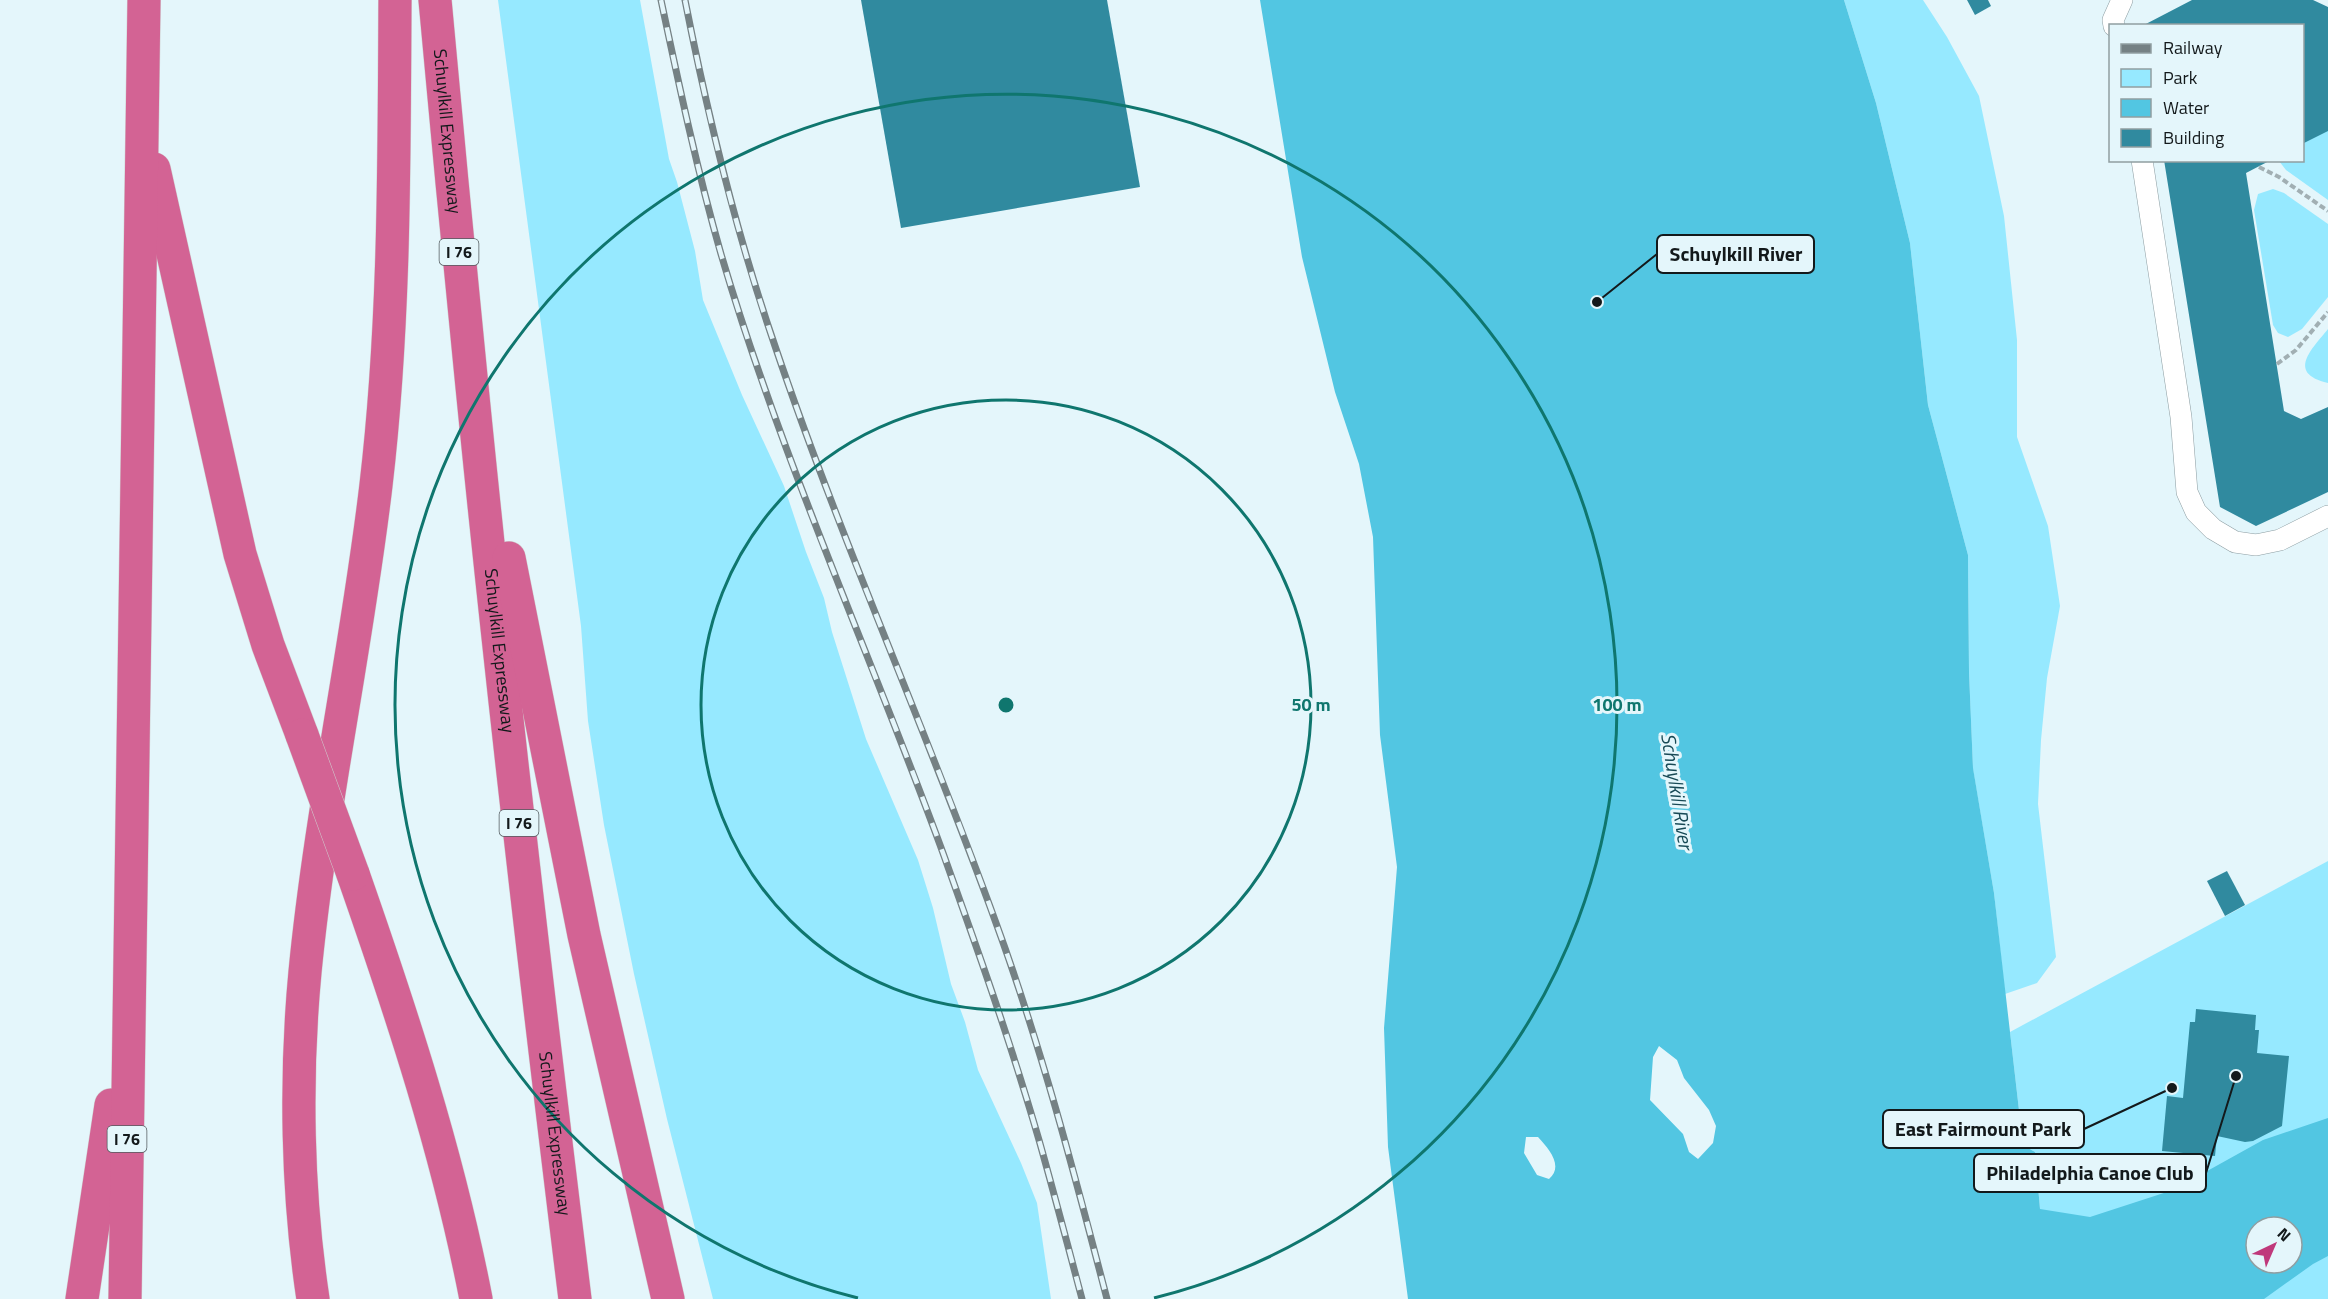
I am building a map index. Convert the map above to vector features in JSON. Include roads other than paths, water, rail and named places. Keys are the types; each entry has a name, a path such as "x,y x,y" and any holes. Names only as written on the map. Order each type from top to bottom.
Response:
{"highway":[{"name":"I 76","path":"125,1299 144,0"},
{"path":"313,1299 302,1180 299,1075 304,995 319,867 376,486 388,365 393,251 395,0"},
{"name":"Schuylkill Expressway","path":"435,0 468,347 537,990 575,1299"},
{"path":"142,114 240,554 268,645 399,1004 434,1120 467,1252 476,1299"},
{"path":"468,347 584,936 668,1299"},
{"path":"81,1299 130,978"}],"lane":[{"path":"2114,24 2113,20 2122,0"},
{"path":"2142,162 2181,417 2187,492 2196,512 2213,529 2235,542 2256,545 2280,540 2328,516"}],"water":[{"path":"1260,0 1844,0 1876,103 1910,243 1928,405 1968,555 1973,768 1994,893 2023,1145 2035,1152 2040,1209 2090,1217 2173,1190 2263,1140 2328,1118 2328,1256 2304,1270 2304,1215 2244,1215 2244,1275 2298,1275 2264,1299 1408,1299 1388,1147 1384,1028 1397,867 1380,735 1373,537 1359,464 1335,392 1302,257","holes":["1659,1046 1677,1060 1684,1078 1709,1110 1716,1126 1713,1143 1698,1159 1689,1152 1683,1134 1650,1100 1653,1057","1526,1137 1538,1137 1550,1152 1555,1169 1549,1179 1537,1175 1524,1153"]}],"railway":[{"path":"661,0 704,191 745,330 798,480 915,778 981,960 1028,1104 1082,1299"},
{"path":"685,0 724,174 761,303 801,419 855,563 941,778 1012,969 1056,1110 1107,1299"}],"place":[{"name":"Schuylkill River","path":"1597,302"},
{"name":"Philadelphia Canoe Club","path":"2236,1076"},
{"name":"East Fairmount Park","path":"2172,1088"}]}
